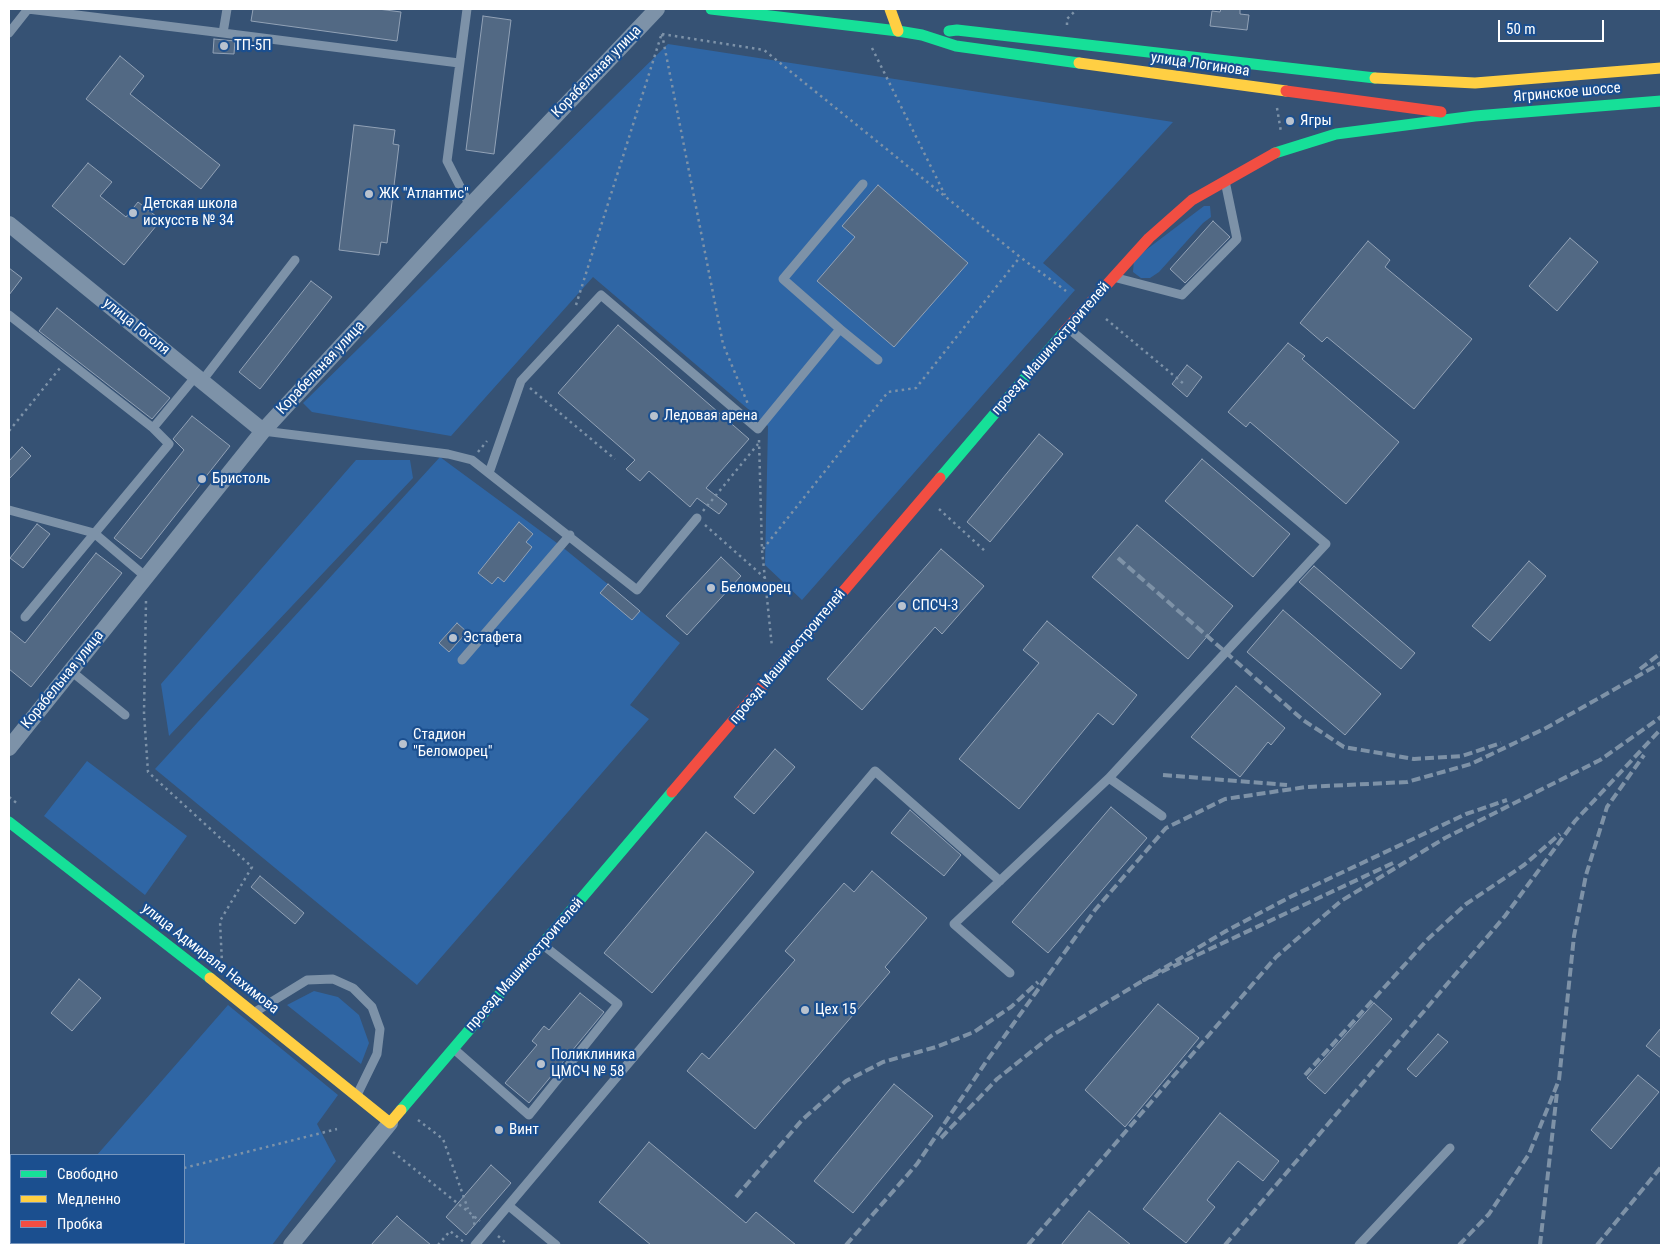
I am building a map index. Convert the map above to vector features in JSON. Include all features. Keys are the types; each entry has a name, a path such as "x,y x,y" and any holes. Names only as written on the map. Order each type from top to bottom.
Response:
{"street":[{"name":"Корабельная улица","path":"9,748 263,431 470,206 657,9"},
{"name":"улица Логинова","path":"711,9 898,31 922,35 956,46 1475,116"},
{"path":"890,9 898,31"},
{"name":"улица Логинова","path":"922,35 957,30 1364,77 1475,83"},
{"name":"Ягринское шоссе","path":"1475,83 1661,68"},
{"path":"1336,134 1363,102 1364,77"},
{"name":"Ягринское шоссе","path":"1475,116 1661,101"},
{"name":"проезд Машиностроителей","path":"291,1245 453,1048 1068,328 1149,238 1192,200 1269,155 1336,134 1475,116"},
{"name":"улица Гоголя","path":"9,224 263,431"},
{"name":"улица Адмирала Нахимова","path":"9,822 254,1012 390,1123"}],"lane":[{"path":"9,33 28,9 460,64"},
{"path":"224,33 226,9"},
{"path":"467,9 447,161 470,206"},
{"path":"1114,277 1182,295 1237,239 1225,180"},
{"path":"863,184 783,279 878,360"},
{"path":"153,428 199,378 295,260"},
{"path":"489,473 522,381 601,295 758,429 840,329"},
{"path":"9,315 153,428 169,444 25,616"},
{"path":"1010,973 954,924 1110,778 1326,544 1068,328"},
{"path":"263,431 448,454 472,460 570,535 637,590 697,518"},
{"path":"9,510 94,533 146,577"},
{"path":"462,660 570,535"},
{"path":"71,671 125,715"},
{"path":"473,1242 509,1206 875,771 1000,881"},
{"path":"1110,778 1162,816"},
{"path":"453,1048 529,1115 618,1004 542,945"},
{"path":"254,1012 307,980 333,979 353,988 372,1007 380,1028 378,1054 356,1097"},
{"path":"1359,1245 1450,1148"},
{"path":"509,1206 556,1245"}],"path":[{"path":"1067,19 1077,9"},
{"path":"662,34 764,50 1020,257 1066,291"},
{"path":"568,331 662,34"},
{"path":"662,34 723,344 758,429 762,550 773,650"},
{"path":"872,48 947,197"},
{"path":"762,550 888,392 916,388 1020,257"},
{"path":"1106,319 1184,384"},
{"path":"9,431 66,360"},
{"path":"525,394 530,388 615,459"},
{"path":"472,460 488,440"},
{"path":"759,442 697,518 765,578"},
{"path":"925,496 986,552"},
{"path":"146,577 144,713 148,772 252,868 220,921 222,965"},
{"path":"418,1120 443,1139 469,1211"},
{"path":"185,1168 337,1130"},
{"path":"393,1152 480,1221"},
{"path":"473,1215 476,1233"},
{"path":"438,1245 450,1231 466,1244 473,1242"},
{"path":"498,1236 508,1245"}],"shaded area":[{"path":"668,44 1173,122 1043,263 1075,290 802,600 765,565 768,426 593,277 451,436 312,412 303,403"},
{"path":"1204,206 1210,206 1211,217 1203,223 1159,272 1150,278 1141,278 1133,272 1134,259"},
{"name":"Стадион \"Беломорец\"","path":"440,457 561,546 680,643 630,705 649,719 417,985 155,769"},
{"path":"356,460 410,460 413,478 169,736 161,684"},
{"path":"87,761 187,836 145,895 44,816"},
{"path":"314,991 338,997 359,1015 369,1043 361,1064 287,1005"},
{"path":"228,1005 338,1095 317,1124 336,1161 272,1245 114,1244 185,1244 185,1154 98,1154"}],"building":[{"path":"253,9 378,9 401,12 397,41 251,21"},
{"path":"1221,9 1240,9 1240,14 1249,15 1247,30 1210,26 1212,11 1220,12"},
{"path":"483,16 511,20 494,154 466,150"},
{"name":"ТП-5П","path":"214,39 235,41 234,54 213,53"},
{"path":"120,56 144,76 130,94 220,165 201,189 86,99"},
{"name":"ЖК \"Атлантис\"","path":"354,125 395,130 393,144 399,145 387,243 381,242 379,255 339,250"},
{"path":"88,163 112,182 100,196 126,217 138,202 161,220 124,265 52,206"},
{"path":"878,185 968,263 894,347 817,281 855,237 842,226"},
{"path":"1213,221 1230,237 1185,283 1170,269"},
{"path":"1570,238 1598,262 1557,311 1529,286"},
{"path":"1368,241 1390,260 1385,267 1472,339 1414,409 1327,337 1322,342 1300,323"},
{"path":"9,268 22,278 9,295"},
{"path":"311,281 332,297 260,389 239,372"},
{"path":"57,308 170,398 152,419 39,331"},
{"name":"Ледовая арена","path":"618,325 749,439 706,488 727,504 719,514 697,498 690,507 649,471 640,481 626,469 635,460 558,393"},
{"path":"1288,343 1305,356 1302,359 1399,442 1346,504 1250,422 1246,427 1228,412"},
{"path":"1187,365 1202,377 1187,397 1172,384"},
{"path":"192,416 230,446 141,559 114,538 184,450 173,439"},
{"path":"1039,434 1063,454 990,542 967,522"},
{"path":"22,447 31,456 9,479 9,461"},
{"path":"1202,459 1290,534 1253,577 1165,501"},
{"path":"519,522 533,534 526,542 532,547 504,582 498,577 492,584 478,573"},
{"path":"37,524 50,534 23,568 10,558"},
{"path":"1137,525 1233,606 1188,659 1092,577"},
{"path":"941,549 984,586 942,634 935,627 862,710 827,679"},
{"path":"96,553 122,573 31,687 9,669 9,630 25,643"},
{"name":"Беломорец","path":"721,557 741,576 687,635 666,616"},
{"path":"1529,561 1546,576 1490,641 1472,626"},
{"path":"1314,566 1415,653 1401,669 1299,582"},
{"path":"608,584 640,611 632,620 600,593"},
{"path":"1283,610 1381,694 1345,735 1247,652"},
{"path":"1047,621 1137,695 1113,725 1098,713 1019,809 959,759 1039,663 1023,650"},
{"name":"Эстафета","path":"457,623 467,632 449,652 439,643"},
{"path":"1236,686 1285,728 1271,745 1268,742 1240,777 1191,737"},
{"path":"775,749 795,767 754,814 734,797"},
{"path":"1111,807 1147,838 1048,953 1012,922"},
{"path":"910,810 961,855 944,876 891,833"},
{"path":"706,832 754,872 652,993 604,953"},
{"name":"Цех 15","path":"872,871 927,918 885,967 890,972 755,1129 687,1071 702,1053 709,1059 795,960 785,951 844,883 854,892"},
{"path":"260,876 304,913 295,924 251,887"},
{"path":"79,979 101,998 72,1031 51,1013"},
{"name":"Поликлиника ЦМСЧ № 58","path":"580,993 604,1012 529,1103 505,1083 537,1045 532,1041 544,1026 549,1030"},
{"path":"1374,1003 1392,1019 1325,1094 1307,1078"},
{"path":"1158,1004 1199,1038 1125,1127 1085,1090"},
{"path":"1661,1028 1661,1058 1646,1046"},
{"path":"1438,1034 1448,1042 1416,1077 1407,1069"},
{"path":"1638,1075 1659,1092 1611,1149 1591,1130"},
{"path":"894,1084 933,1116 853,1213 814,1181"},
{"path":"1220,1113 1279,1161 1263,1181 1238,1161 1207,1200 1215,1207 1186,1243 1143,1209"},
{"path":"649,1142 746,1223 756,1212 796,1245 651,1245 599,1202"},
{"path":"491,1165 511,1183 466,1235 446,1217"},
{"path":"1089,1211 1131,1245 1061,1245"},
{"path":"397,1216 401,1220 431,1245 371,1245"}],"railway":[{"path":"1118,558 1303,720 1344,747 1414,759 1462,756 1501,743"},
{"path":"1640,669 1661,653"},
{"path":"846,1245 917,1164 986,1062 1095,910 1166,828 1225,799 1306,787 1407,782 1471,764 1546,728 1661,663"},
{"path":"1028,1245 1276,957 1341,901 1445,838 1600,760 1661,717"},
{"path":"1225,1245 1505,916 1575,821 1661,729"},
{"path":"1459,1245 1489,1214 1529,1154 1559,1080 1574,936 1586,875 1607,807 1644,755"},
{"path":"1163,775 1287,785"},
{"path":"1393,863 1144,980 1226,931 1290,897 1466,814 1507,800"},
{"path":"1305,1075 1428,939 1466,904 1524,865 1560,834"},
{"path":"941,1138 997,1079 1051,1036 1144,980"},
{"path":"736,1197 802,1120 846,1081 883,1062 936,1047 974,1032 1011,1007 1038,982"},
{"path":"1540,1245 1557,1092"},
{"path":"1597,1245 1661,1167"}],"traffic: fast":[{"path":"711,9 898,31 922,35 956,46 1079,63"},
{"path":"949,31 957,30 1375,78"},
{"path":"1275,153 1336,134 1475,116 1661,101"},
{"path":"940,478 1064,332"},
{"path":"401,1110 672,792"},
{"path":"9,822 210,978"}],"traffic: slow":[{"path":"890,9 898,31"},
{"path":"1079,63 1286,91"},
{"path":"1375,78 1475,83 1661,68"},
{"path":"210,978 390,1123 401,1110"}],"traffic: jam":[{"path":"1286,91 1441,112"},
{"path":"1064,332 1149,238 1192,200 1275,153"},
{"path":"672,792 940,478"}],"place":[{"name":"ТП-5П","path":"224,46"},
{"name":"Ягры","path":"1290,121"},
{"name":"ЖК \"Атлантис\"","path":"369,194"},
{"name":"Детская школа искусств № 34","path":"133,213"},
{"name":"Ледовая арена","path":"654,416"},
{"name":"Бристоль","path":"202,479"},
{"name":"Беломорец","path":"711,588"},
{"name":"СПСЧ-3","path":"902,606"},
{"name":"Эстафета","path":"453,638"},
{"name":"Стадион \"Беломорец\"","path":"403,744"},
{"name":"Цех 15","path":"805,1010"},
{"name":"Поликлиника ЦМСЧ № 58","path":"541,1064"},
{"name":"Винт","path":"499,1130"}]}
